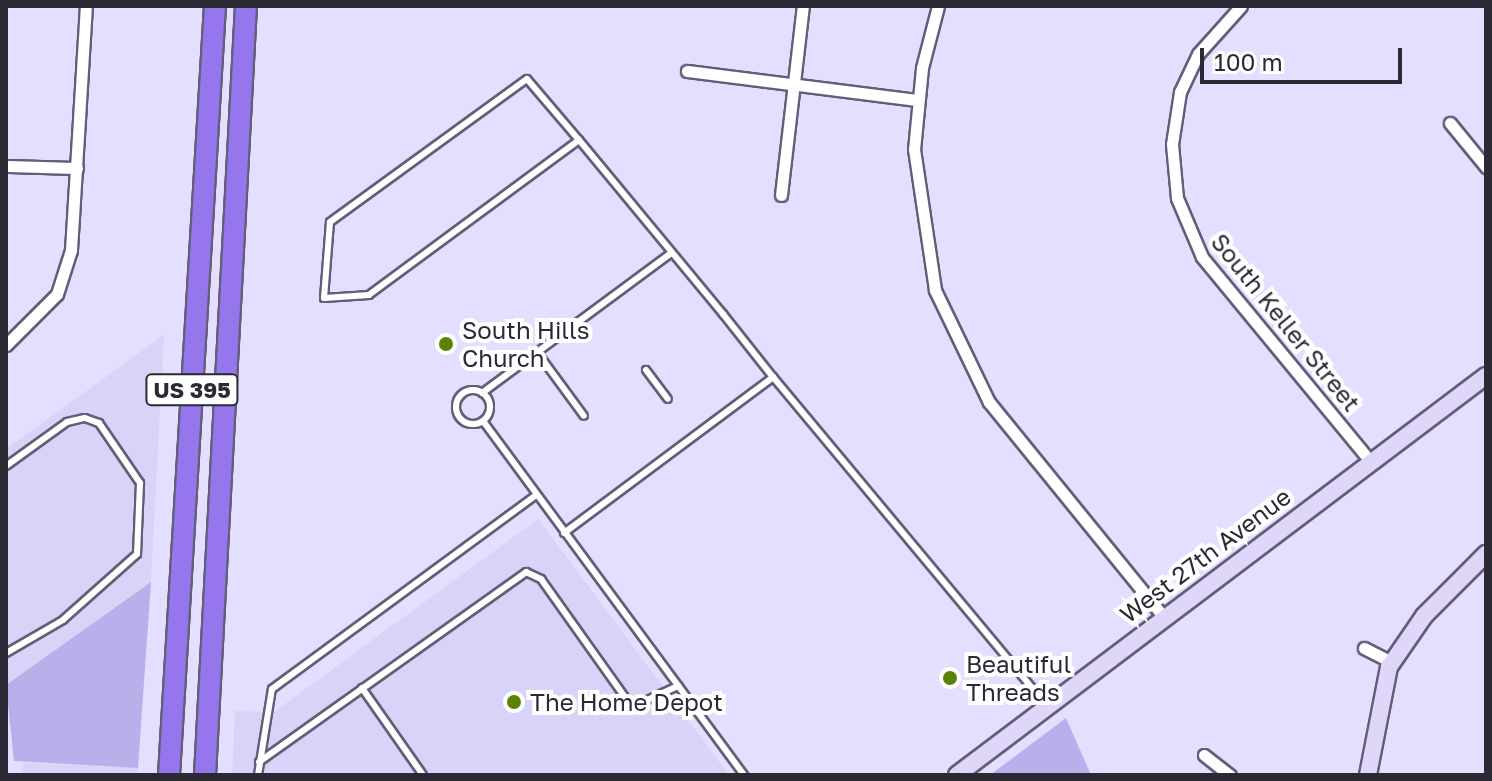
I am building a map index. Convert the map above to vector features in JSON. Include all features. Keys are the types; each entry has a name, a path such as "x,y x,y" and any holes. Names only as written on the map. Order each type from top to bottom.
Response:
{"highway":[{"name":"US 395","path":"169,775 215,6"},
{"name":"US 395","path":"205,775 246,6"}],"main road":[{"name":"West 27th Avenue","path":"957,775 1163,616 1486,376"},
{"path":"1368,775 1375,712 1392,662 1424,616 1486,554"}],"street":[{"path":"6,345 45,312 62,283 77,168 86,6"},
{"path":"781,195 803,6"},
{"path":"938,6 917,100 918,212 954,337 1006,425 1163,616"},
{"name":"South Keller Street","path":"1241,6 1221,25 1188,73 1176,112 1173,177 1181,212 1212,269 1370,461"},
{"path":"687,71 917,100"},
{"path":"1450,123 1486,167"},
{"path":"6,166 77,168"},
{"path":"1364,648 1392,662"},
{"path":"1204,755 1230,775"}],"lane":[{"path":"579,140 369,295 324,298 330,222 527,79 579,140 1048,707"},
{"path":"483,421 466,423 455,410 462,394 482,393 671,253"},
{"path":"537,352 584,416"},
{"path":"646,370 668,399"},
{"path":"564,533 773,377"},
{"path":"482,393 490,407 483,421"},
{"path":"6,466 67,422 85,418 99,423 140,483 137,554 63,620 6,653"},
{"path":"483,421 744,775"},
{"path":"258,775 272,689 536,495"},
{"path":"259,762 526,572 541,579 632,707 678,686"},
{"path":"362,688 423,775"}],"shaded area":[{"path":"164,335 151,582 6,685 6,449"},
{"path":"538,519 729,775 232,775 235,711 274,712"},
{"path":"151,582 138,768 14,761 6,685"},
{"path":"1066,718 1091,775 990,775"},
{"path":"23,763 138,768 138,775 22,775"}],"place":[{"name":"South Hills Church","path":"446,344"},
{"name":"Beautiful Threads","path":"950,678"},
{"name":"The Home Depot","path":"514,702"}]}
